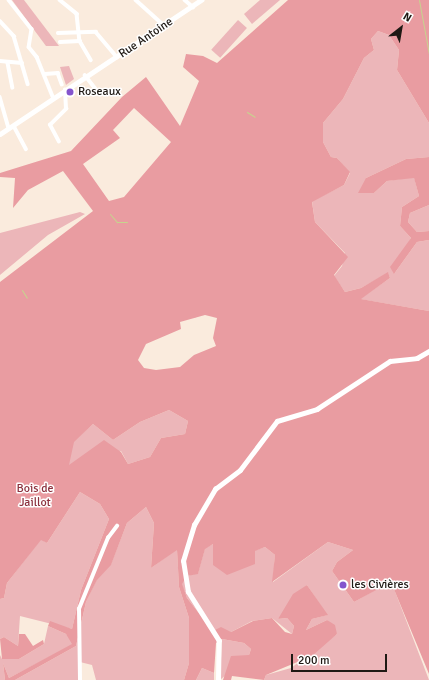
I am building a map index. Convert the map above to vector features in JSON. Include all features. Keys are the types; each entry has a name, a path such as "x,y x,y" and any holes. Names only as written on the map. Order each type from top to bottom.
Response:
{"street":[{"path":"9,0 32,29 29,47 45,74 54,99"},
{"path":"60,0 77,14 80,41 91,60"},
{"path":"136,0 164,25"},
{"path":"185,0 194,8"},
{"name":"Rue Antoine","path":"0,134 54,99 85,75 117,57 164,25 194,8 201,0"},
{"path":"0,21 14,36 28,84"},
{"path":"58,33 96,32 117,57"},
{"path":"60,42 80,41"},
{"path":"0,61 8,63 22,63"},
{"path":"8,63 13,88"},
{"path":"45,74 58,74 62,84"},
{"path":"85,75 96,89"},
{"path":"58,142 50,125 66,109 64,90"},
{"path":"0,97 9,129"},
{"path":"14,126 26,149"},
{"path":"218,680 219,641 188,592 183,569 184,553 202,510 215,489 243,467 273,424 317,409 390,361 419,358 429,351"},
{"path":"80,680 79,610 108,538 117,526"}],"shaded area":[{"path":"12,0 24,0 59,46 46,46"},
{"path":"260,0 280,0 252,24 244,14"},
{"path":"238,20 247,28 220,58 211,50"},
{"path":"378,31 389,35 399,50 397,70 429,123 429,157 406,159 366,178 374,193 387,181 414,177 419,196 402,207 400,226 411,238 394,274 417,242 429,240 429,311 360,299 390,278 388,273 361,288 345,292 334,276 342,266 345,253 315,222 312,201 344,185 350,173 337,158 331,157 323,142 323,123 343,99 364,58 374,50 371,39"},
{"path":"69,66 74,79 66,85 60,67"},
{"path":"429,205 429,231 417,232 408,222 410,213"},
{"path":"80,212 85,214 48,235 0,275 0,233"},
{"path":"169,410 188,421 185,434 161,438 150,457 128,464 121,451 68,466 73,442 93,424 113,440 140,422"},
{"path":"80,492 100,504 109,519 81,590 72,629 20,616 18,646 4,637 0,639 0,599 4,598 7,583 41,539 47,543"},
{"path":"146,507 154,523 151,568 177,549 179,587 189,618 189,663 184,680 96,680 92,665 80,662 80,680 15,680 76,646 86,602 97,579 111,564 127,523"},
{"path":"328,542 353,550 337,562 332,571 354,602 391,581 429,680 264,680 266,675 291,668 337,634 327,620 306,630 312,619 327,615 307,585 278,619 287,618 294,626 292,634 272,618 252,621 231,632 213,631 187,598 181,584 187,576 198,573 205,548 213,544 213,565 265,547 275,555 273,582"},
{"path":"48,626 66,634 72,639 72,645 9,678 3,663 5,680 0,680 0,655 2,659 19,659 44,644"},
{"path":"222,639 244,643 251,649 249,655 220,680"},
{"path":"202,668 214,673 214,680 196,680"}],"green space":[{"name":"Bois de Jaillot","path":"288,0 429,0 429,123 397,70 399,50 389,35 378,31 371,39 374,50 364,58 343,99 323,123 323,142 331,157 337,158 350,172 344,185 312,202 315,222 348,257 334,275 345,292 361,288 388,272 390,278 361,299 429,311 429,674 391,582 354,602 332,571 337,562 353,550 328,542 272,582 275,555 265,547 255,551 255,564 227,575 213,565 213,544 205,549 198,574 187,576 182,584 187,598 213,631 221,627 231,632 253,621 272,618 285,632 292,634 294,626 287,618 278,619 293,594 307,585 328,615 312,619 306,630 327,620 335,625 337,634 312,656 266,675 264,680 232,676 231,680 223,680 231,656 249,655 251,649 244,643 222,639 216,643 214,673 202,668 196,680 184,680 189,663 189,618 179,587 177,550 151,568 154,523 146,507 127,523 111,565 97,580 86,602 76,646 15,680 5,680 3,663 9,678 72,644 66,634 48,626 50,621 72,629 81,590 109,519 100,504 80,492 47,543 41,540 7,583 4,598 0,599 0,282 93,211 63,171 28,190 13,208 15,178 0,177 0,173 71,151 122,97 146,77 180,126 199,81 183,67 186,54 203,56 217,63","holes":["134,108 171,142 124,197 109,201 83,164 120,138 113,130","205,315 217,318 213,338 216,346 194,355 180,367 156,370 144,368 138,360 146,344 181,329 180,322","169,410 188,421 185,434 161,438 150,457 128,464 121,452 104,440 69,465 74,442 93,424 113,440 140,422"]},
{"path":"429,157 429,205 410,213 408,222 417,232 429,231 429,240 417,242 394,274 390,267 411,238 400,226 402,207 419,196 414,178 387,181 374,193 358,193 366,178 406,159"},
{"path":"19,634 25,634 33,646 43,640 44,644 19,659 2,659 0,639 4,637 18,646"}],"waterway":[{"path":"419,0 429,54"},
{"path":"247,112 255,117"},
{"path":"110,214 117,222 127,222"},
{"path":"22,290 27,298"}],"place":[{"name":"Roseaux","path":"70,92"},
{"name":"les Civières","path":"343,585"}]}
